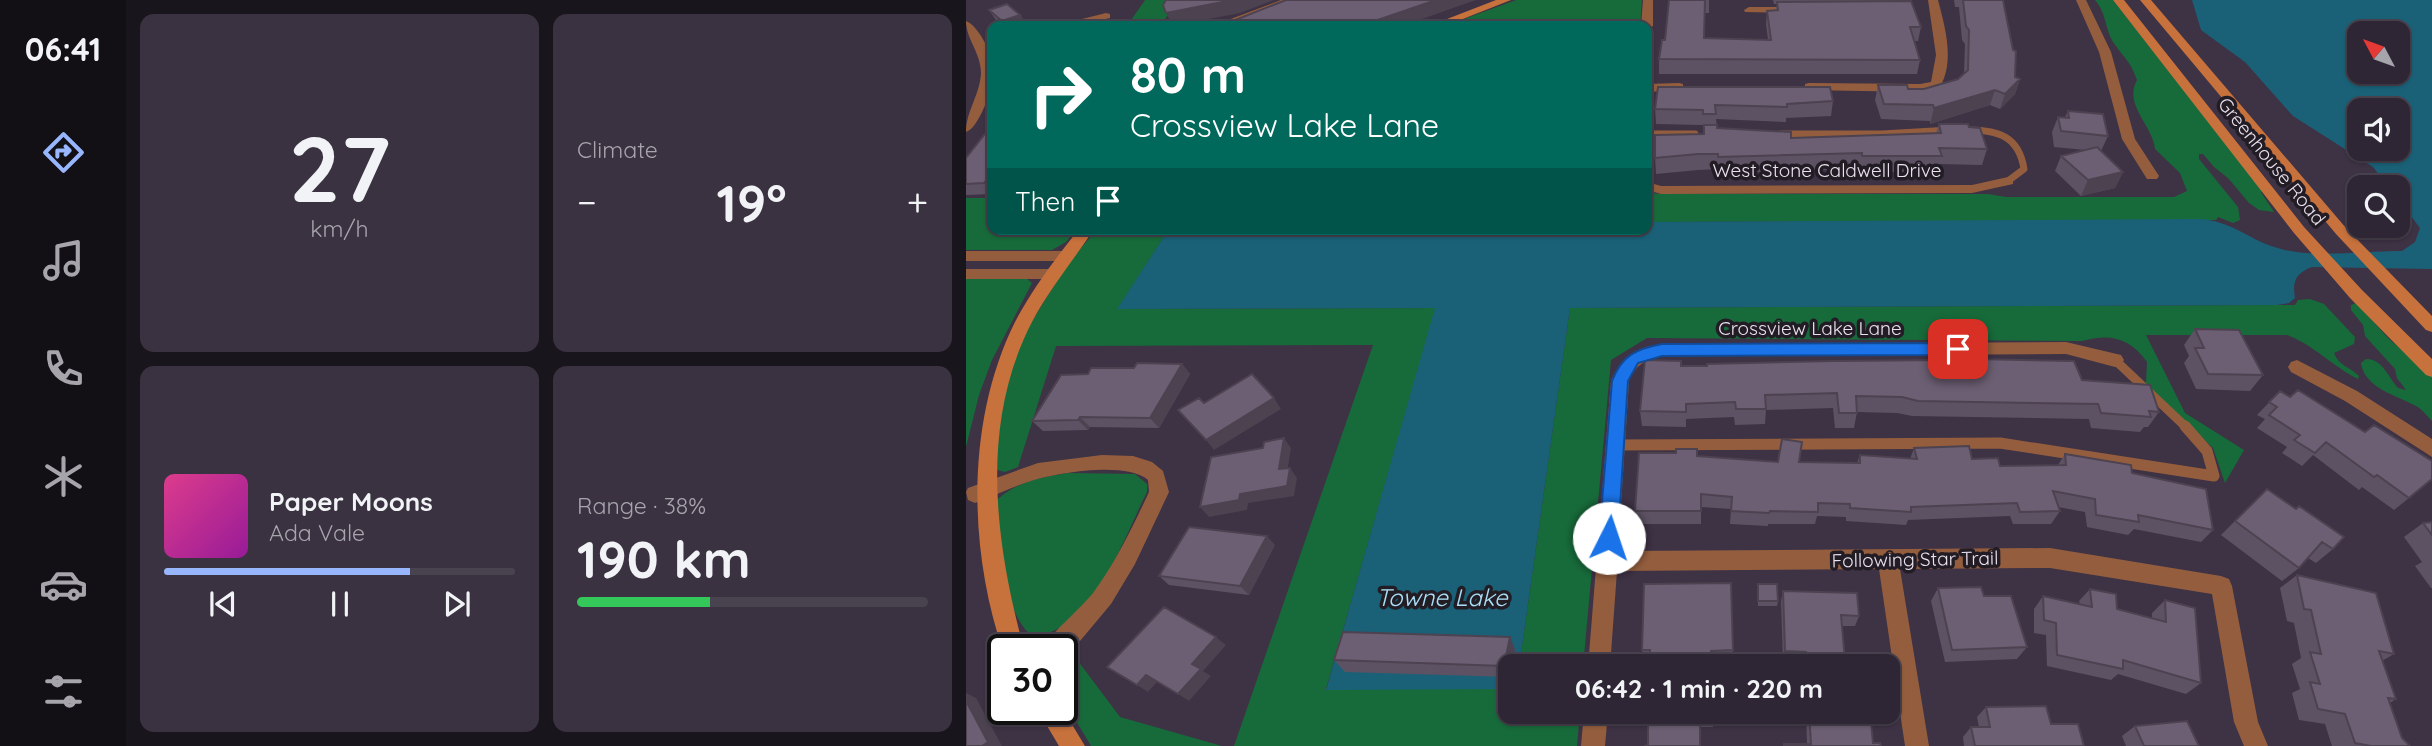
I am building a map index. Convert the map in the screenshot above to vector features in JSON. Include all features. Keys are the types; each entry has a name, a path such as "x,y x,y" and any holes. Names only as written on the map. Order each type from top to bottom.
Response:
{"main road":[{"path":"1449,21 1506,0"},
{"name":"Greenhouse Road","path":"2118,0 2299,230 2356,294 2432,370"},
{"name":"Greenhouse Road","path":"2145,0 2341,231 2432,326"},
{"path":"1006,634 985,576 977,536 976,452 985,408 997,370 1018,326 1050,274 1082,235"},
{"path":"1059,725 1073,746"}],"street":[{"path":"1232,21 1291,0"},
{"path":"1647,21 1648,0"},
{"path":"2081,0 2110,68 2129,145 2136,159 2152,176"},
{"path":"1798,87 1920,88 1936,83 1940,76 1941,34 1934,5 1922,9"},
{"path":"1749,10 1816,10"},
{"path":"1083,21 1106,16"},
{"path":"966,24 987,46"},
{"path":"966,128 984,93 987,67"},
{"path":"1652,88 1688,88"},
{"name":"West Stone Caldwell Drive","path":"1652,187 1661,190 1972,189 2008,181"},
{"path":"966,256 1063,256"},
{"path":"966,274 1050,274"},
{"name":"Crossview Lake Lane","path":"1615,445 1620,381 1624,369 1632,359 1662,350 2066,348 2115,360"},
{"path":"2297,367 2350,396 2432,449"},
{"path":"1600,654 1615,445"},
{"path":"975,494 1028,474 1067,465 1133,464 1153,472 1158,481 1159,492 1122,571 1101,603 1073,634"},
{"name":"Following Star Trail","path":"1607,561 2050,558 2221,586 2246,722 2256,746"},
{"path":"1888,559 1917,746"},
{"path":"1593,746 1595,724"}],"lane":[{"path":"1772,134 1995,130 2013,141 2025,166 2022,172 2008,181"},
{"path":"1652,134 1702,134"},
{"path":"1615,445 2000,443 2214,476 2207,451 2195,435 2115,360"}],"green space":[{"path":"1145,0 1177,0 1164,21 1130,21"},
{"path":"1516,0 1642,0 1640,21 1459,21"},
{"path":"2095,0 2113,0 2263,191 2261,192 2274,212 2259,210 2249,203 2228,178 2203,154 2199,154 2199,159 2238,207 2240,220 2233,223 2218,217 2216,220 1652,222 1652,193 2174,197 2187,191 2180,173 2155,149 2136,106 2134,89 2137,80 2130,64 2109,35"},
{"path":"966,198 987,198 987,235 1072,235 1052,250 966,250"},
{"path":"1092,235 1165,235 1118,309 1436,308 1326,689 1498,689 1498,724 1579,724 1577,746 1234,746 1373,345 1056,346 1018,467 1005,472 994,469 1000,402 1024,334 1066,266"},
{"path":"966,279 1027,279 1032,283 992,360 979,395 966,447"},
{"path":"2310,299 2324,304 2355,337 2354,344 2334,353 2341,363 2359,376 2358,379 2306,344 2287,335 2146,335 2185,413 2244,450 2225,483 2213,448 2146,384 2147,362 2134,347 2119,340 1647,338 1611,360 1584,654 1521,654 1570,308 2295,305 2298,300"},
{"path":"2356,303 2389,339 2432,376 2432,421 2418,407 2375,385 2363,372 2361,363 2366,359 2377,362 2398,388 2406,390 2397,378 2395,369 2365,336 2363,325 2351,310 2351,305"},
{"path":"1068,473 1135,474 1147,484 1147,492 1116,557 1089,601 1072,619 1053,631 1030,634 1022,625 1008,593 994,503 1019,485"},
{"path":"1078,661 1120,717 1222,746 1091,746 1078,724"}],"water":[{"name":"Towne Lake","path":"2192,0 2432,0 2432,269 2312,267 2296,278 2295,298 2289,303 2277,305 1570,308 1521,654 1498,654 1498,689 1326,690 1435,308 1117,309 1165,235 1652,235 1652,222 2199,219 2222,223 2260,241 2294,252 2324,254 2402,251 2415,242 2420,228 2410,215 2410,175 2379,175 2364,161 2410,161 2410,98 2347,98 2347,150 2293,116 2245,62 2201,30"}],"building":[{"path":"1166,0 1233,0 1166,13 1163,5"},
{"path":"1286,0 1436,0 1375,21 1233,21"},
{"path":"1669,0 1705,0 1704,38 1771,40 1767,11 1778,10 1777,2 1911,1 1921,27 1910,27 1920,60 1659,59 1662,40 1665,40"},
{"path":"1963,0 2003,0 2013,50 2016,51 2015,77 2020,79 2005,94 1995,90 1934,108 1933,105 1884,104 1878,85 1907,85 1908,89 1924,89 1958,79 1968,70 1969,30 1966,26"},
{"path":"1007,4 1020,15 1002,21 989,10"},
{"path":"1658,87 1830,87 1833,101 1787,104 1787,107 1715,105 1716,114 1703,114 1703,110 1655,109"},
{"path":"2068,111 2103,114 2108,136 2061,131 2058,117 2069,118"},
{"path":"1939,124 1968,124 1969,127 1980,128 1987,149 1939,148 1942,156 1862,156 1862,153 1718,157 1718,154 1698,154 1655,158 1655,135 1704,134 1704,125 1791,132 1791,138 1941,133"},
{"path":"987,131 987,179 984,183 966,184 966,158"},
{"path":"2097,147 2123,172 2088,180 2061,156"},
{"path":"2195,329 2239,330 2263,375 2208,374 2195,348 2204,348"},
{"path":"1975,359 2074,361 2082,380 2150,385 2159,412 2149,411 2151,417 2101,413 2098,404 1918,401 1902,397 1856,396 1857,413 1839,413 1837,393 1765,395 1766,409 1736,409 1735,402 1686,404 1686,412 1640,411 1645,360 1681,361 1681,366 1707,366 1947,360 1949,366 1977,366"},
{"path":"1137,363 1182,364 1150,418 1080,417 1078,420 1032,421 1061,375 1088,374 1091,368 1134,368"},
{"path":"1252,374 1274,398 1206,440 1178,410 1199,398 1204,403"},
{"path":"2298,390 2365,432 2374,425 2432,461 2432,479 2409,498 2377,475 2374,477 2326,442 2315,453 2294,440 2300,435 2269,415 2277,407 2269,402 2280,391 2290,397"},
{"path":"1284,438 1279,469 1290,468 1287,486 1240,494 1239,500 1200,507 1211,457 1263,448 1264,442"},
{"path":"1782,439 1802,442 1799,462 1860,463 1860,455 1917,459 1914,448 1969,446 1972,459 1998,458 2000,466 2066,465 2065,454 2131,465 2132,473 2206,489 2213,530 2138,515 2139,522 2096,515 2095,499 2053,491 2060,511 2020,512 2017,503 1911,507 1911,512 1818,503 1818,512 1769,513 1731,511 1732,497 1701,494 1701,511 1635,511 1639,453 1676,453 1676,449 1697,449 1697,456 1778,462"},
{"path":"2267,489 2296,509 2299,506 2344,537 2333,549 2322,542 2299,568 2235,521"},
{"path":"2432,522 2432,535 2423,523"},
{"path":"1189,527 1267,536 1240,586 1159,576"},
{"path":"2297,575 2376,593 2394,654 2379,651 2396,699 2388,698 2402,738 2410,746 2371,746 2355,743 2345,714 2318,709 2310,682 2320,684 2310,652 2321,654 2311,610 2304,609"},
{"path":"1731,583 1733,650 1711,651 1711,654 1650,654 1650,650 1642,650 1644,584"},
{"path":"1758,584 1777,584 1778,601 1758,601"},
{"path":"1981,587 1984,596 2011,596 2027,647 1952,650 1938,588"},
{"path":"2090,589 2116,594 2117,609 2166,622 2165,600 2195,608 2201,683 2123,660 2123,669 2057,655 2056,623 2044,620 2043,596 2092,607"},
{"path":"1783,591 1857,593 1859,616 1841,615 1844,654 1785,651"},
{"path":"1164,607 1216,637 1192,664 1201,669 1178,694 1146,675 1137,685 1107,667"},
{"path":"1343,632 1510,637 1506,654 1498,654 1498,666 1334,660"},
{"path":"966,701 988,742 982,746 966,746"},
{"path":"2046,706 2051,724 2078,724 2084,746 1975,746 1971,727 1990,727 1986,707"},
{"path":"2187,721 2199,746 2144,746 2135,726"},
{"path":"1648,724 1700,724 1700,746 1644,746 1648,745"},
{"path":"1810,724 1871,724 1873,743 1880,743 1881,746 1784,746 1811,744"}],"route":[{"path":"1609,538 1620,381 1624,369 1632,359 1662,350 1958,349"}]}
